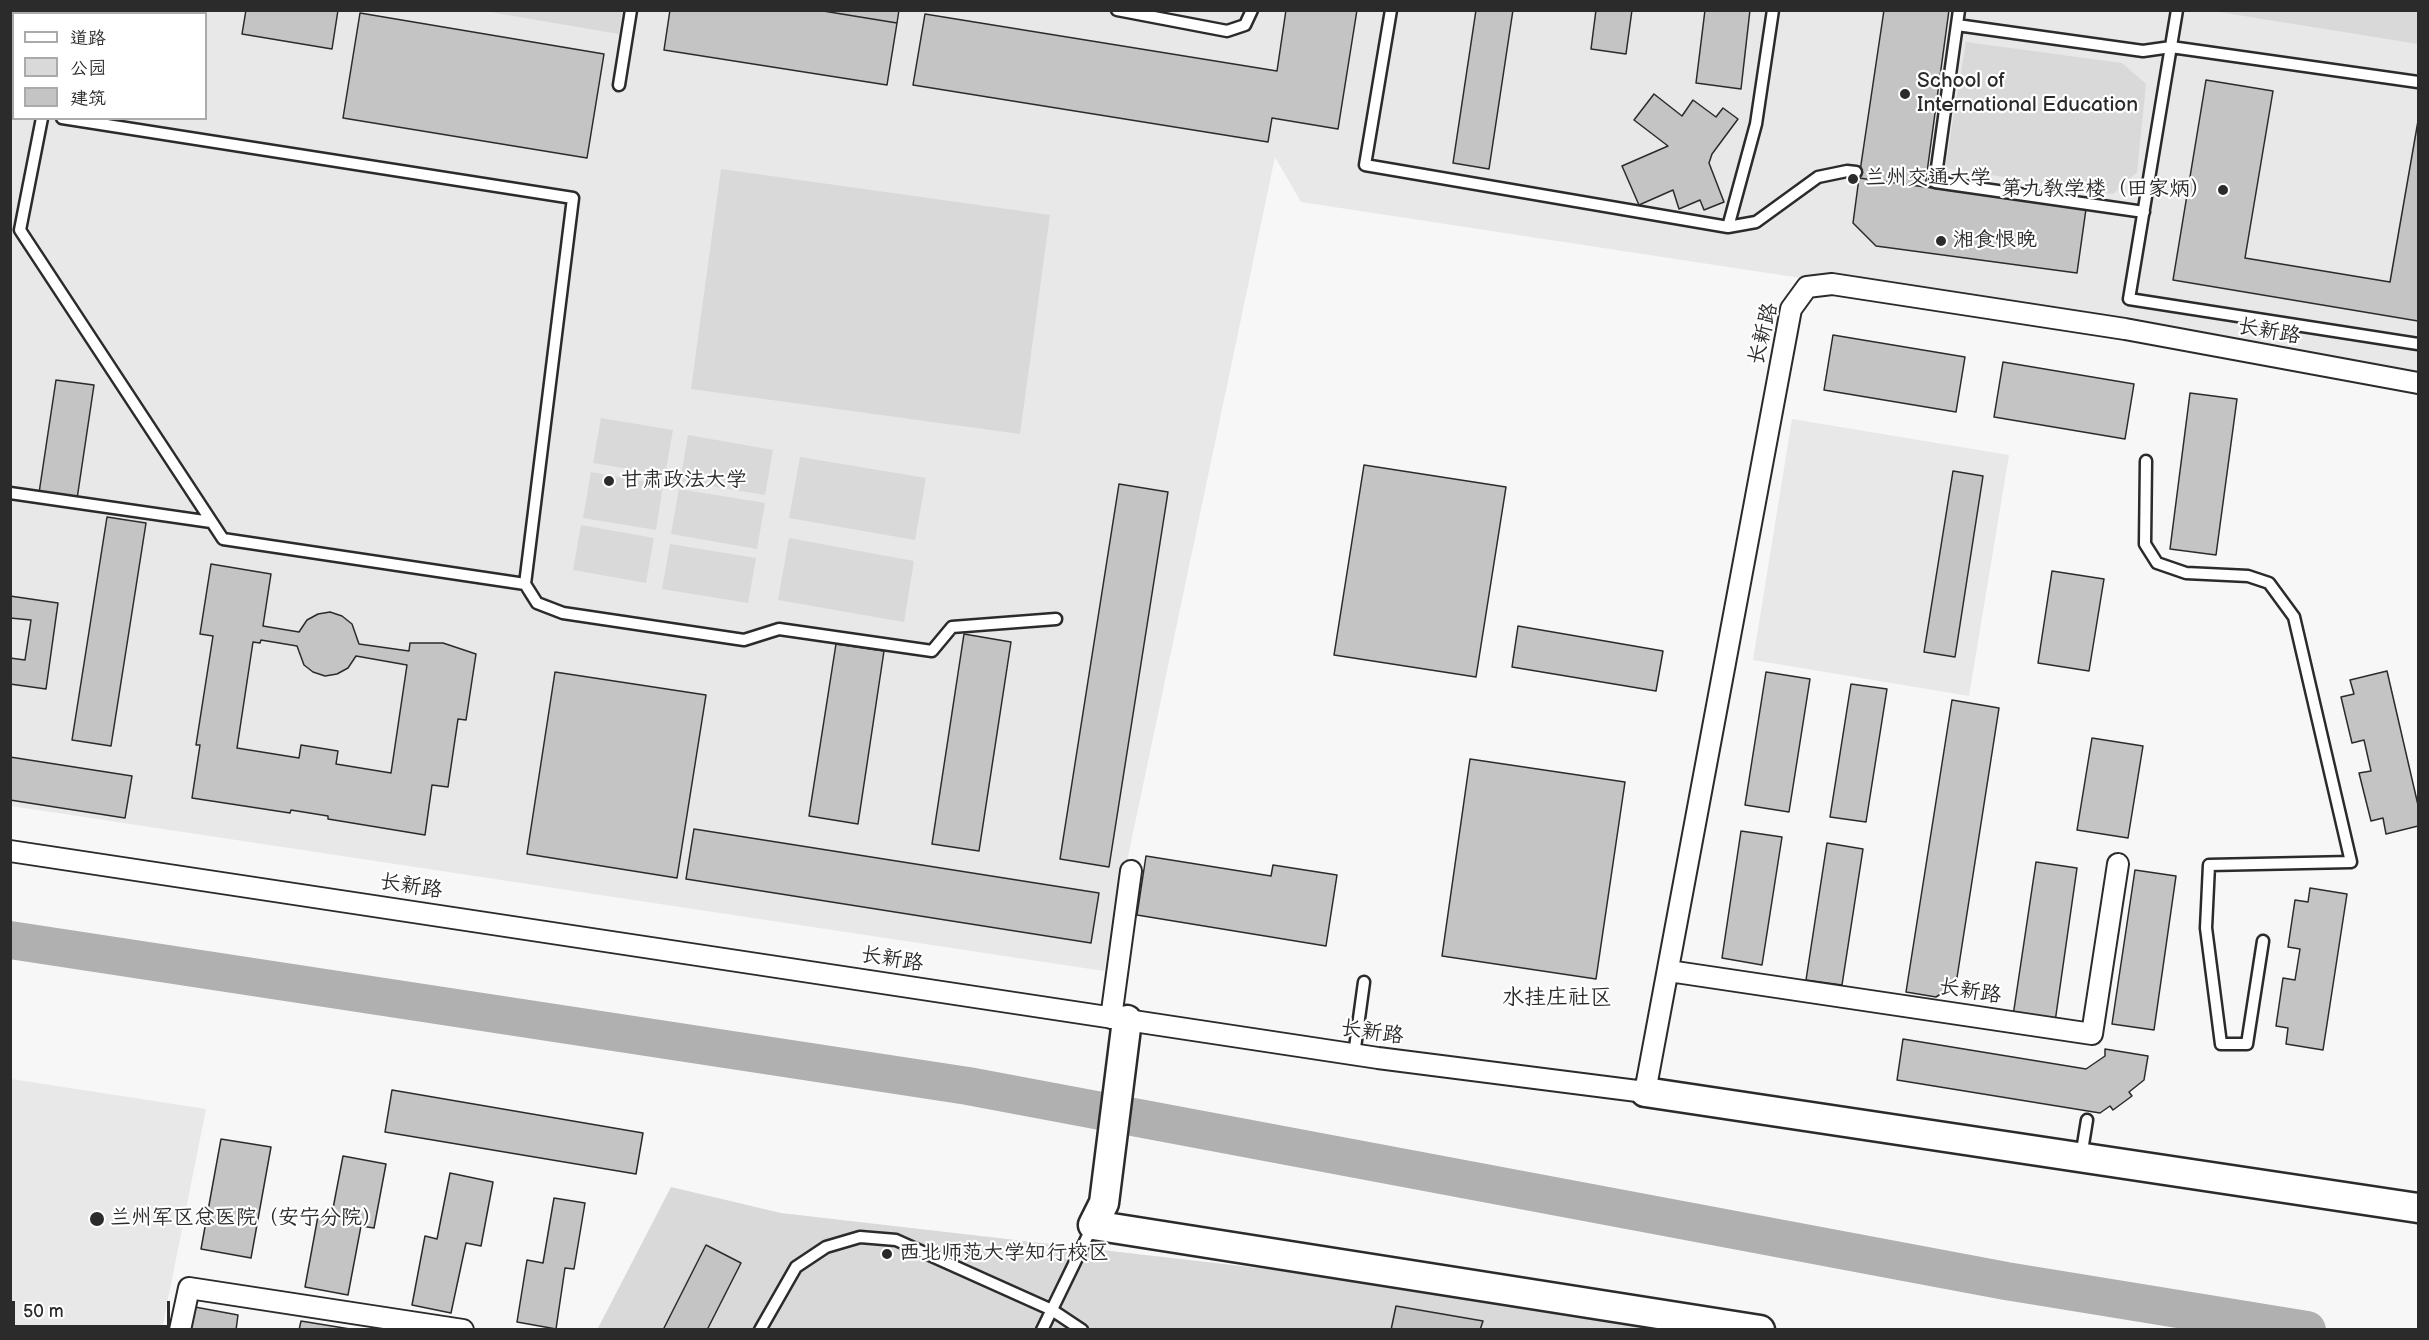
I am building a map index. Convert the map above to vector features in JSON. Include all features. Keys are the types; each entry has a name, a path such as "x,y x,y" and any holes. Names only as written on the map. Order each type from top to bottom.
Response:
{"street":[{"name":"长新路","path":"10,851 1354,1055 1645,1092 1791,309 1807,287 1832,284 2125,329 2418,383"},
{"name":"长新路","path":"1669,971 2092,1035 2118,864"},
{"path":"1131,871 1119,1019 1118,1092 1104,1203 1093,1225 1760,1329"},
{"path":"1645,1092 2418,1208"},
{"path":"180,1329 189,1288 463,1329"}],"lane":[{"path":"620,85 632,10"},
{"path":"1117,10 1227,31 1245,25 1252,10"},
{"path":"1391,10 1365,165 1728,227 1756,222 1818,177 1847,171 1857,172"},
{"path":"1728,227 1756,124 1773,10"},
{"path":"1959,10 1932,182 2144,212"},
{"path":"2177,10 2129,299 2418,344"},
{"path":"1957,25 2143,51 2171,47 2418,82"},
{"path":"42,120 20,230 223,539 525,584"},
{"path":"75,120 573,198 525,584 537,603 563,613 744,640 779,629 932,651 951,627 1056,619"},
{"path":"2146,460 2145,544 2157,564 2186,573 2248,576 2269,583 2294,617 2351,862 2209,865 2206,928 2221,1044 2247,1044 2263,941"},
{"path":"10,493 211,522"},
{"path":"1354,1055 1364,982"},
{"path":"2081,1158 2087,1120"},
{"path":"1042,1329 1093,1225"},
{"path":"760,1329 796,1267 826,1247 860,1238 896,1240 1052,1310 1082,1329"}],"shaded area":[{"name":"甘肃政法大学","path":"10,11 2418,11 2418,372 1301,202 1275,157 1104,971 11,806"},
{"path":"1792,419 2009,455 1969,696 1753,660"},
{"name":"兰州军区总医院（安宁分院）","path":"11,1079 206,1109 162,1329 11,1329"}],"green space":[{"path":"622,10 619,34 484,11"},
{"path":"2213,11 2418,11 2418,44"},
{"path":"1966,42 2122,63 2146,84 2137,172 2113,194 1945,168"},
{"path":"721,169 1050,215 1020,434 691,389"},
{"path":"601,418 673,430 665,475 593,463"},
{"path":"688,435 773,450 765,495 680,481"},
{"path":"800,457 926,478 915,540 789,518"},
{"path":"591,472 663,485 656,530 583,518"},
{"path":"679,489 765,503 757,549 671,534"},
{"path":"581,525 654,538 646,583 573,570"},
{"path":"789,538 914,561 904,622 778,600"},
{"path":"670,544 756,558 748,603 662,589"},
{"name":"西北师范大学知行校区","path":"671,1187 781,1213 1493,1295 1664,1329 597,1330"}],"building":[{"path":"10,10 206,11 12,12 12,40 10,40"},
{"path":"246,10 338,10 332,49 242,34"},
{"path":"670,10 817,10 897,23 887,85 664,50"},
{"path":"817,10 899,10 897,23"},
{"path":"1286,10 1357,10 1338,129 1272,118 1268,142 913,85 925,14 1277,71"},
{"path":"1476,10 1513,10 1489,169 1453,163"},
{"path":"1596,10 1632,10 1626,54 1591,49"},
{"path":"1705,10 1750,10 1741,89 1696,83"},
{"name":"School of International Education","path":"1884,10 1949,10 1925,187 1859,178"},
{"path":"360,13 604,54 587,158 343,118"},
{"name":"第九教学楼（田家炳）","path":"2206,80 2273,91 2245,258 2390,282 2418,121 2418,321 2173,280"},
{"path":"1654,94 1682,116 1693,100 1716,117 1723,108 1738,119 1712,154 1709,163 1724,202 1704,210 1700,200 1679,209 1673,190 1639,205 1622,166 1668,146 1634,120"},
{"path":"1859,178 2086,209 2077,273 1876,246 1853,223"},
{"path":"1833,335 1965,357 1956,412 1824,390"},
{"path":"2003,362 2134,384 2125,439 1994,417"},
{"path":"56,380 94,385 77,499 39,493"},
{"path":"2190,393 2237,399 2216,555 2170,549"},
{"path":"1364,465 1506,487 1476,677 1334,655"},
{"path":"1953,471 1983,476 1955,657 1924,652"},
{"path":"1119,484 1168,492 1109,867 1060,859"},
{"path":"107,517 146,523 111,746 72,740"},
{"path":"211,564 271,574 263,626 299,632 307,620 318,614 330,612 342,616 352,624 359,644 409,651 410,643 443,643 476,654 466,720 458,719 448,787 432,785 425,835 328,819 328,816 291,810 290,813 192,798 200,745 196,745 213,636 200,634","holes":["261,640 297,646 304,665 313,672 325,676 337,674 348,668 356,656 407,665 391,773 336,764 338,751 301,745 299,758 237,748 253,642 260,643"]},
{"path":"2052,571 2104,579 2089,671 2038,663"},
{"path":"10,596 58,603 46,689 10,684 10,658 25,660 31,620 10,618"},
{"path":"1518,626 1663,651 1656,691 1512,667"},
{"path":"964,634 1011,642 979,851 932,844"},
{"path":"836,644 884,651 858,824 809,816"},
{"path":"2387,671 2418,805 2418,826 2386,834 2383,818 2371,821 2359,773 2371,771 2364,740 2352,743 2341,697 2354,694 2350,680"},
{"path":"555,672 706,695 677,878 527,854"},
{"path":"1766,672 1810,679 1789,812 1745,805"},
{"path":"1851,684 1887,689 1866,822 1830,817"},
{"path":"1952,700 1999,708 1956,984 1936,997 1906,992"},
{"path":"2092,738 2143,746 2128,838 2077,830"},
{"path":"10,757 132,776 125,818 10,800"},
{"path":"1470,759 1625,782 1596,979 1442,956"},
{"path":"694,829 1099,893 1091,943 686,879"},
{"path":"1741,831 1782,837 1762,965 1722,958"},
{"path":"1827,843 1863,849 1842,985 1806,980"},
{"path":"1146,856 1271,876 1273,865 1337,875 1326,946 1137,915"},
{"path":"2036,862 2077,868 2055,1022 2013,1016"},
{"path":"2135,870 2176,876 2154,1030 2112,1024"},
{"path":"2310,888 2347,894 2323,1050 2286,1044 2288,1028 2276,1026 2283,978 2295,980 2300,949 2288,947 2295,900 2308,902"},
{"path":"1903,1039 2086,1069 2105,1056 2105,1049 2148,1056 2144,1080 2129,1092 2132,1096 2113,1110 2110,1106 2100,1113 1897,1080"},
{"path":"392,1090 643,1133 636,1174 385,1132"},
{"path":"221,1139 271,1147 251,1258 201,1249"},
{"path":"343,1156 386,1164 374,1228 361,1226 348,1295 305,1287 318,1216 331,1219"},
{"path":"450,1173 493,1182 481,1246 466,1243 451,1313 412,1305 425,1236 437,1239"},
{"path":"554,1198 585,1203 574,1269 565,1268 556,1329 517,1322 527,1260 543,1263"},
{"path":"706,1245 741,1263 707,1330 663,1330"},
{"path":"1396,1306 1483,1321 1480,1330 1391,1330"},
{"path":"195,1307 238,1315 236,1330 191,1330"},
{"path":"301,1321 350,1329 350,1330 299,1330"}],"waterway":[{"path":"10,940 968,1086 2006,1281 2307,1330"}],"place":[{"name":"School of International Education","path":"1905,94"},
{"name":"兰州交通大学","path":"1853,179"},
{"name":"第九教学楼（田家炳）","path":"2223,190"},
{"name":"湘食恨晚","path":"1941,241"},
{"name":"甘肃政法大学","path":"609,481"},
{"name":"兰州军区总医院（安宁分院）","path":"97,1219"},
{"name":"西北师范大学知行校区","path":"887,1254"}],"district":[{"name":"水挂庄社区","path":"1557,998"}]}
